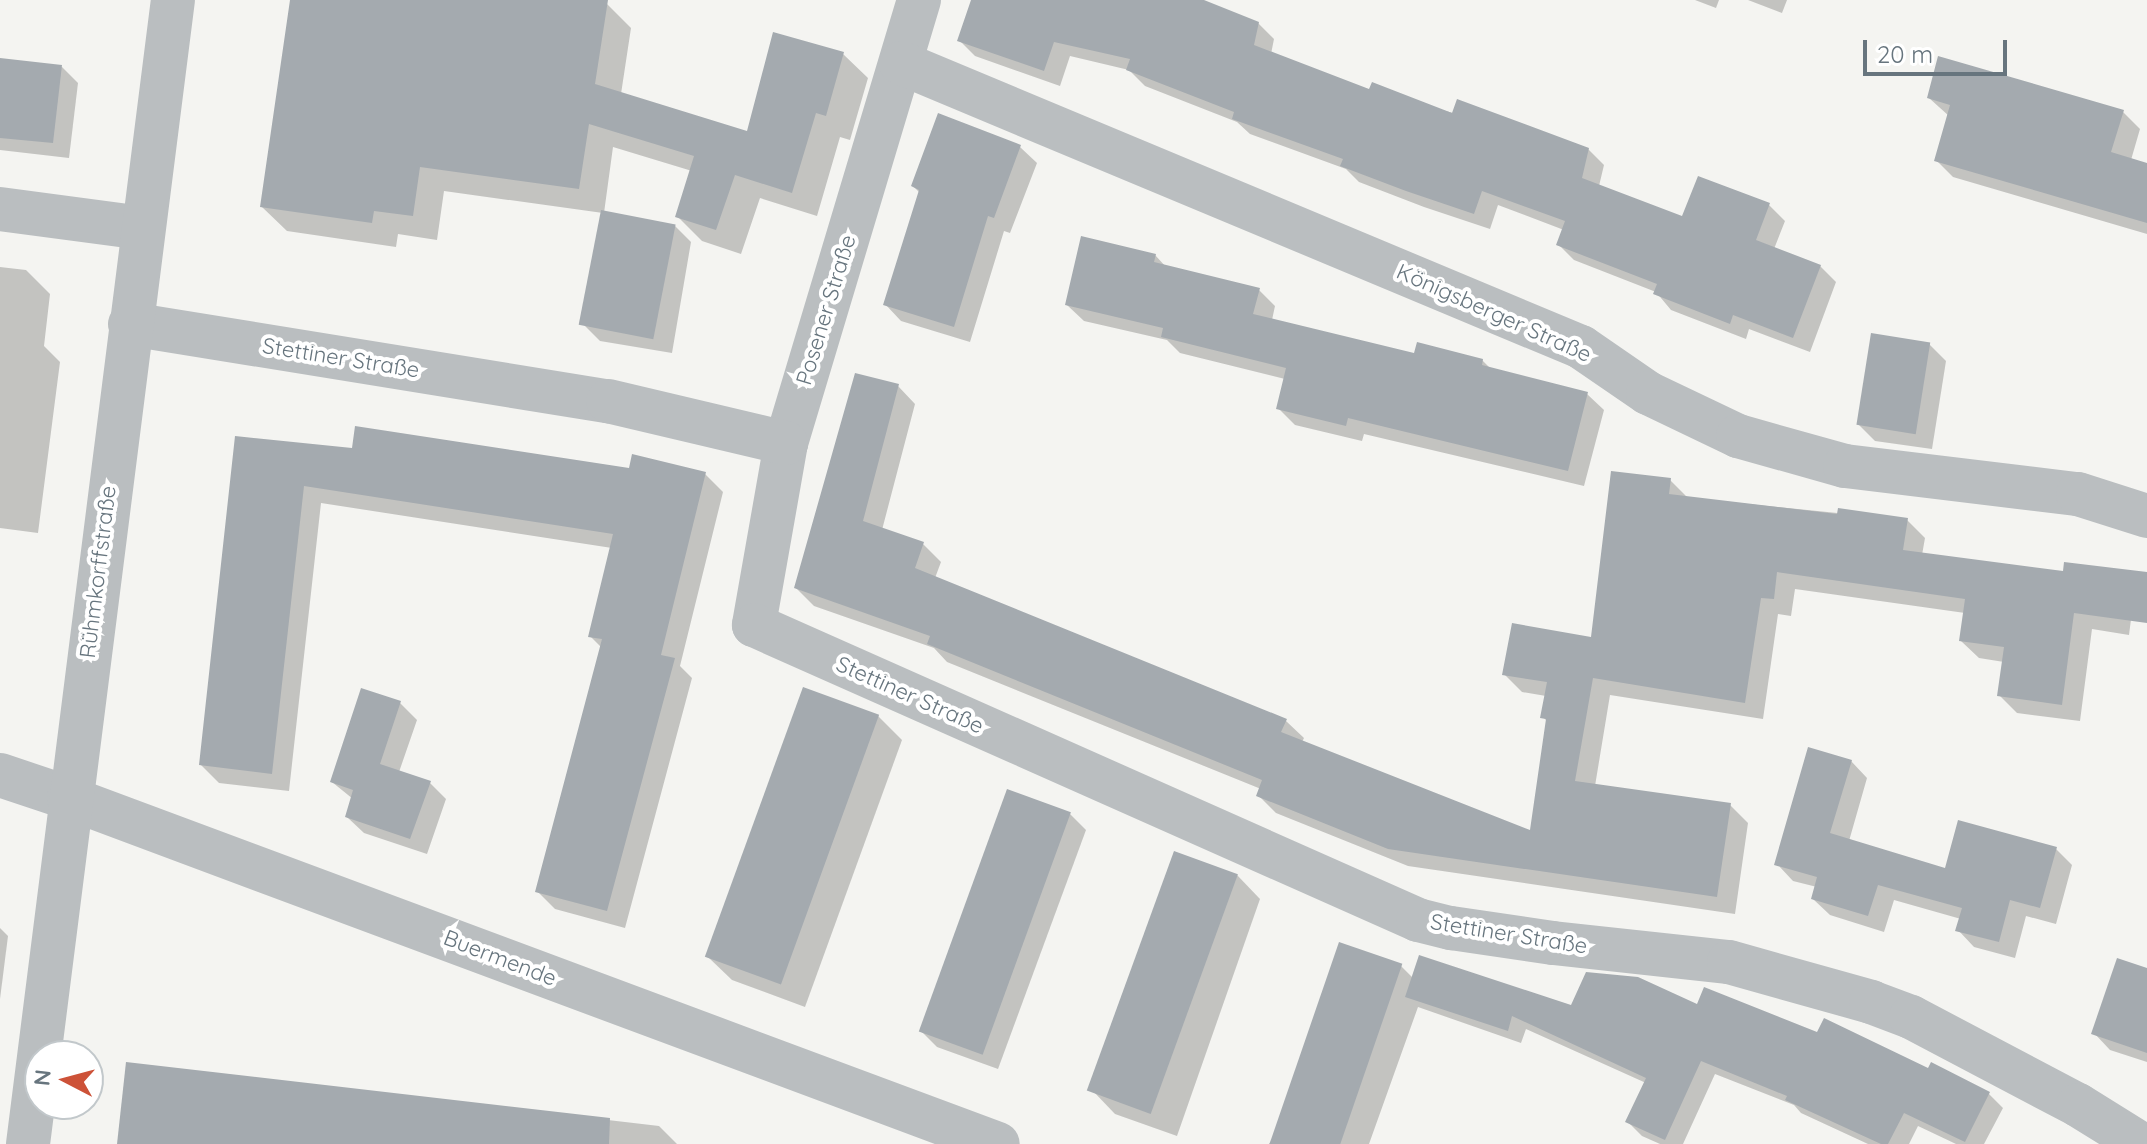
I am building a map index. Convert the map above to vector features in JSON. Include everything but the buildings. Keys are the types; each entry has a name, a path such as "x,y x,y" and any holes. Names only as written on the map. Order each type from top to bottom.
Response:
{"street":[{"name":"Rühmkorffstraße","path":"28,1144 69,798 173,0"},
{"name":"Posener Straße","path":"754,625 786,443 919,0"},
{"name":"Königsberger Straße","path":"901,63 1581,347 1648,393 1738,436 1845,466 2078,494 2147,516"},
{"path":"0,209 143,228"},
{"name":"Stettiner Straße","path":"130,324 608,401 786,443"},
{"name":"Stettiner Straße","path":"754,625 1418,920 1553,943 1729,962 1871,1002 1939,1031 2078,1105 2141,1144"},
{"name":"Buermende","path":"0,775 998,1144"}]}
